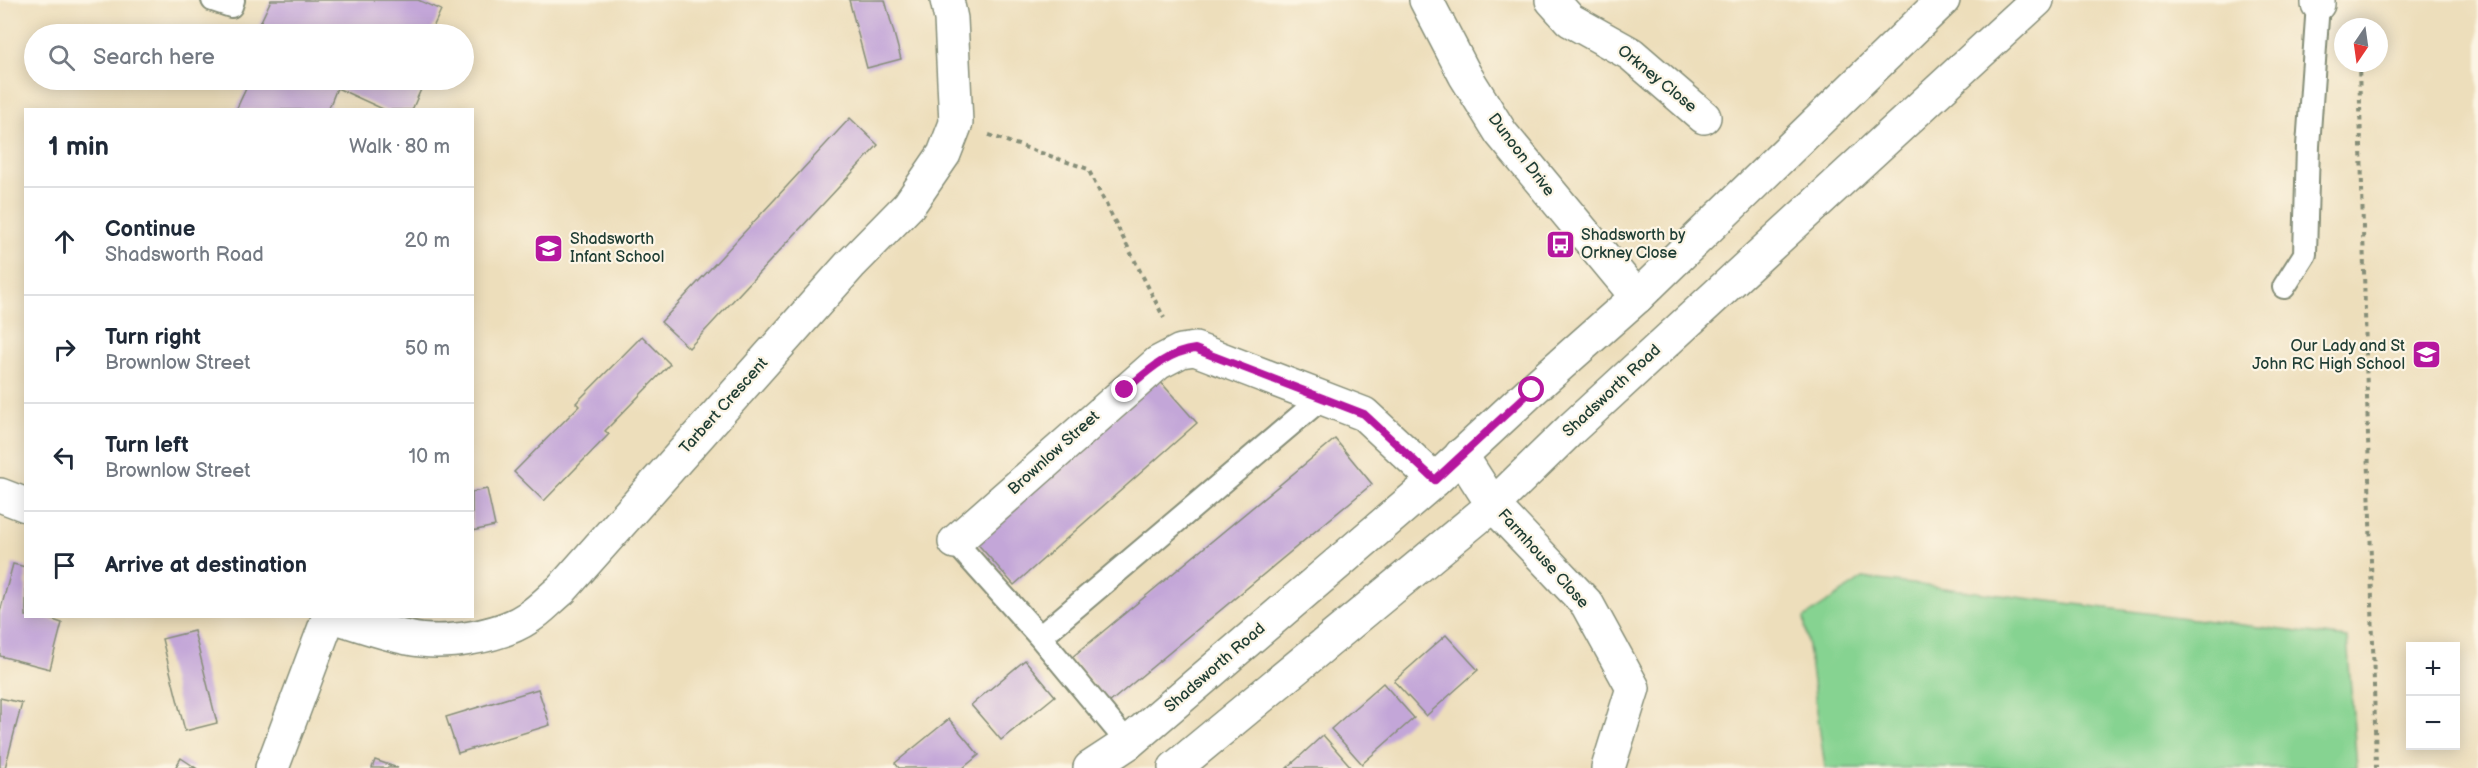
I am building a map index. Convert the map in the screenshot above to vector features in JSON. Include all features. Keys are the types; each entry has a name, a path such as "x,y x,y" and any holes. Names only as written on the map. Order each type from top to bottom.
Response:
{"street":[{"name":"Tarbert Crescent","path":"338,618 410,639 445,640 476,637 504,630 529,617 561,590 850,265 909,205 944,154 956,123 951,19 947,0"},
{"name":"Dunoon Drive","path":"1426,0 1466,75 1502,133 1528,168 1636,297"},
{"name":"Orkney Close","path":"1552,0 1570,20 1630,54 1704,117"},
{"name":"Shadsworth Road","path":"1090,768 1128,743 1435,480 1636,297 1943,0"},
{"name":"Shadsworth Road","path":"1175,768 1494,505 1579,422 2037,0"},
{"path":"1181,351 1195,349 1364,414 1435,480"},
{"name":"Brownlow Street","path":"955,542 1125,390 1158,363 1181,351"},
{"name":"Farmhouse Close","path":"1461,455 1494,505 1587,604 1633,688 1608,768"},
{"path":"0,495 24,504"},
{"name":"Tarbert Crescent","path":"272,768 330,618"}],"lane":[{"path":"213,0 231,6 233,0"},
{"path":"2284,287 2306,254 2308,146 2318,2"},
{"path":"1040,637 1323,397"},
{"path":"955,542 1040,637 1128,743"}],"path":[{"path":"2359,72 2376,768"},
{"path":"956,123 1088,169 1181,351"}],"green space":[{"path":"1863,578 2347,638 2357,768 1825,768 1804,618"}],"building":[{"path":"271,0 418,0 441,10 435,24 260,24"},
{"path":"849,0 885,0 901,59 867,68"},
{"path":"245,90 336,90 329,108 237,108"},
{"path":"341,90 421,90 413,108 381,108"},
{"path":"850,118 878,145 689,348 661,322"},
{"path":"642,336 670,364 605,431 609,434 544,501 514,472 579,406 576,403"},
{"path":"1158,379 1197,423 1014,585 975,541"},
{"path":"1335,439 1372,484 1109,703 1071,658"},
{"path":"487,489 495,526 474,531 474,492"},
{"path":"13,564 24,567 24,618 47,618 62,623 50,669 0,656 0,612"},
{"path":"194,631 217,723 185,731 162,639"},
{"path":"1446,635 1478,670 1426,716 1394,681"},
{"path":"1025,660 1055,696 1001,740 971,705"},
{"path":"1383,683 1414,718 1362,764 1331,729"},
{"path":"538,689 550,725 458,753 446,717"},
{"path":"0,698 22,703 5,768 0,768"},
{"path":"949,719 979,755 963,768 899,768 895,763"},
{"path":"1323,735 1352,768 1287,768 1297,759"},
{"path":"181,758 196,768 175,768"},
{"path":"375,760 398,768 372,768"}],"place":[{"name":"Shadsworth by Orkney Close","path":"1560,244"},
{"name":"Shadsworth Infant School","path":"549,248"},
{"name":"Our Lady and St John RC High School","path":"2426,355"}],"route":[{"path":"1125,390 1158,363 1181,351 1195,349 1364,414 1435,480 1532,390"}]}
